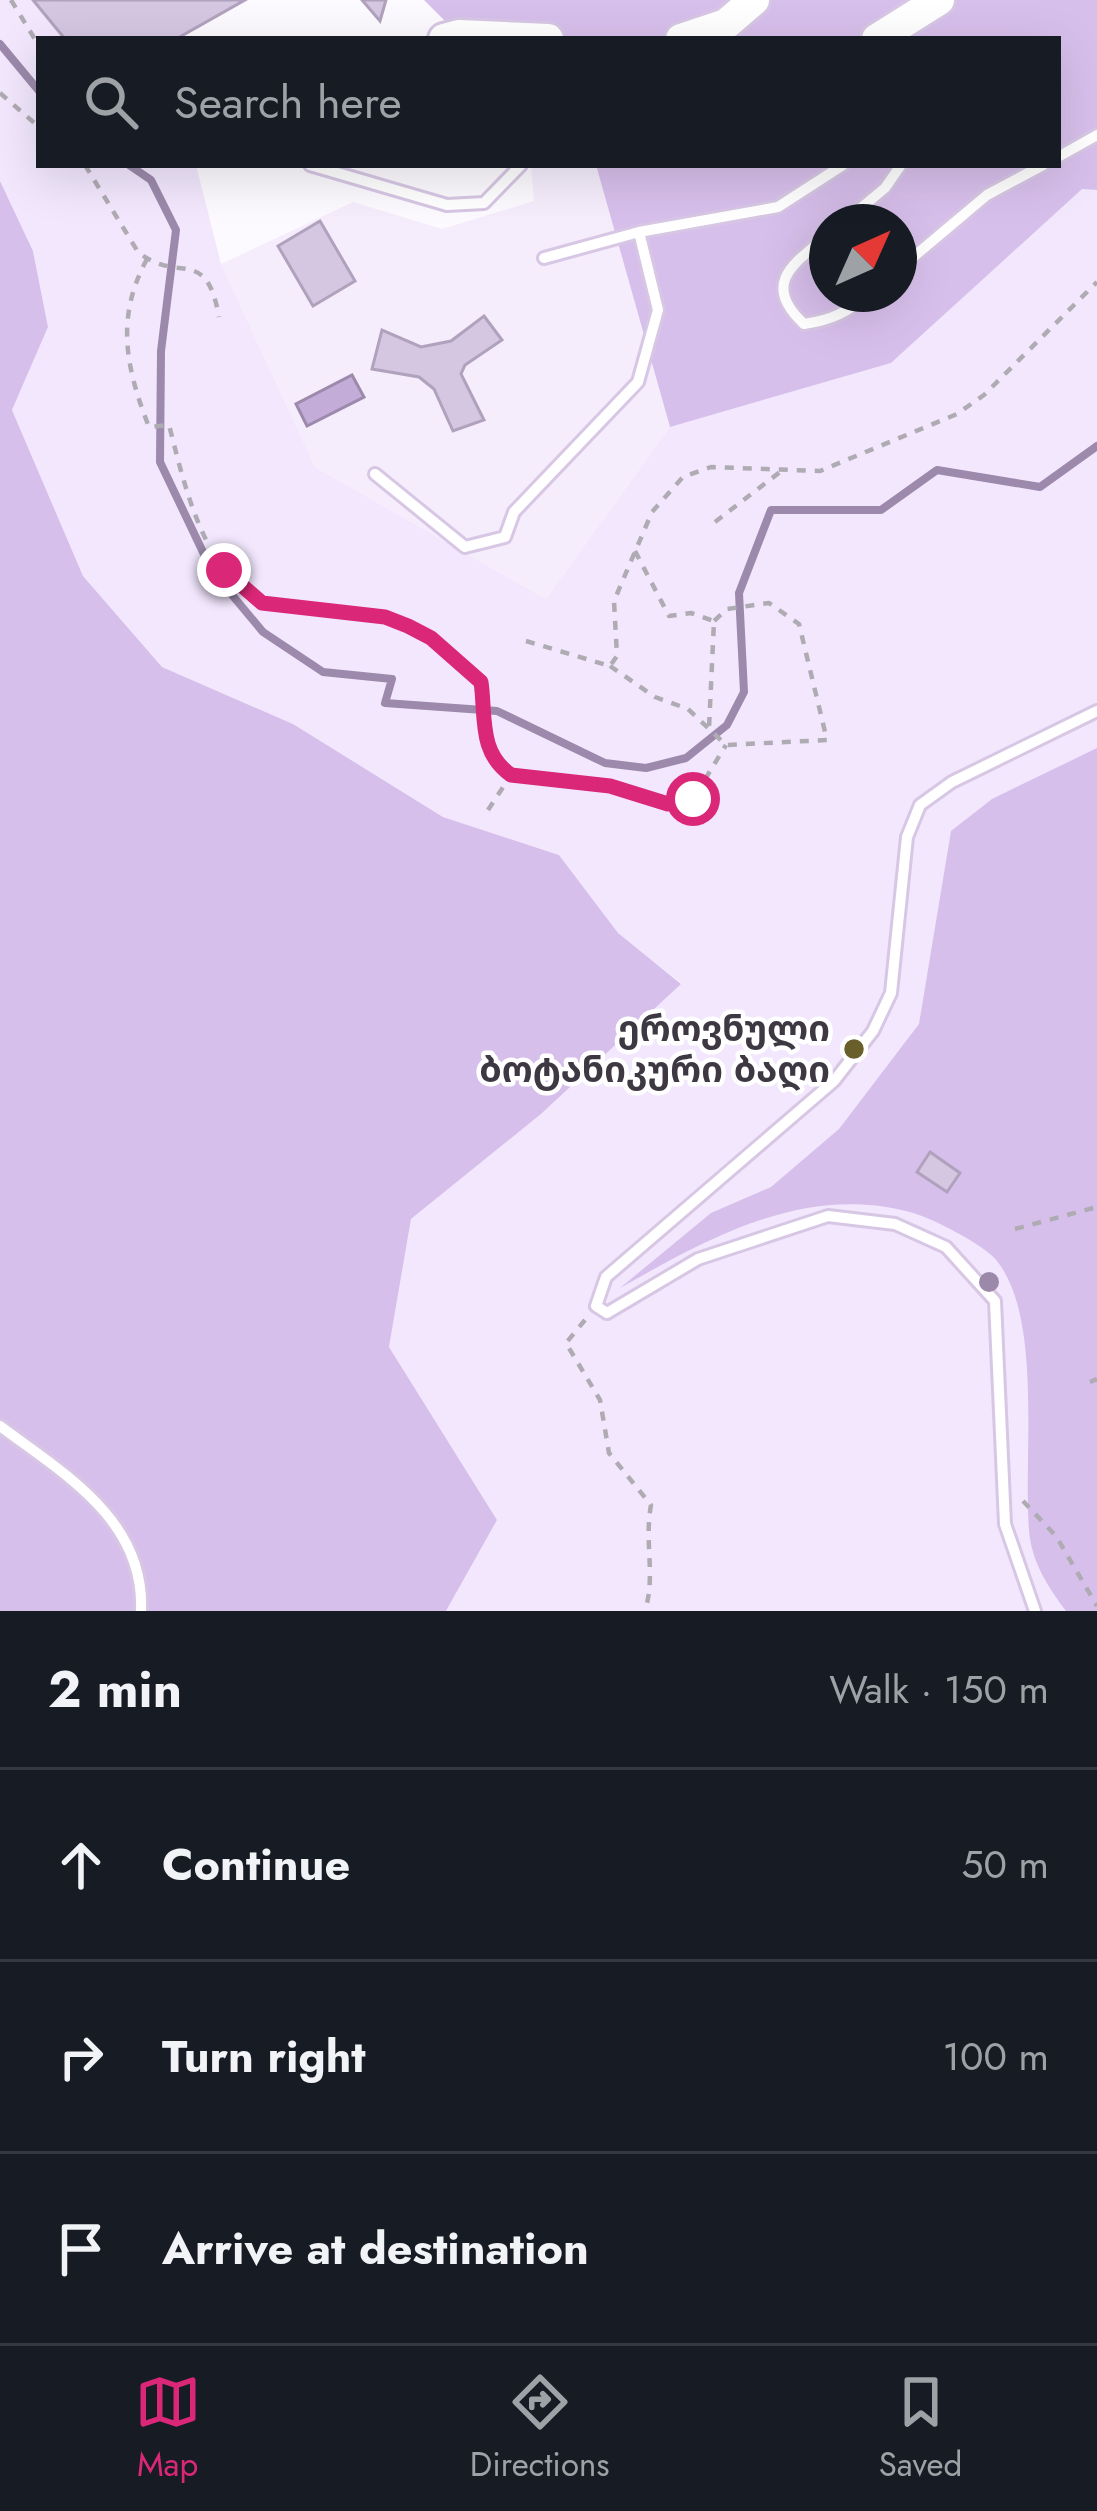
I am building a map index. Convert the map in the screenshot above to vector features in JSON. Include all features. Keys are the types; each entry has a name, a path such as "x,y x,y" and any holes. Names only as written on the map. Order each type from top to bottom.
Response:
{"main road":[{"path":"690,36 725,24 754,0"},
{"path":"883,36 939,0"},
{"path":"453,36 495,36"}],"lane":[{"path":"1061,155 1097,135"},
{"path":"320,168 447,205 484,203 518,168"},
{"path":"544,258 639,232 778,207 838,168"},
{"path":"866,204 899,168"},
{"path":"917,254 988,195 1037,168"},
{"path":"375,474 465,548 506,537 514,512 638,382 658,310 639,232"},
{"path":"809,251 790,266 782,286 785,306 804,323 847,312"},
{"path":"1035,1611 1005,1524 994,1301 946,1246 895,1224 828,1216 698,1259 607,1313 596,1306 606,1276 834,1081 873,1031 891,993 907,837 920,805 952,782 1097,711"},
{"path":"0,1426 95,1497 124,1536 142,1592 141,1611"}],"path":[{"path":"11,0 36,41"},
{"path":"0,93 36,124"},
{"path":"87,168 129,242 147,259 193,267 213,284 219,317"},
{"path":"147,259 132,288 127,371 149,427 169,425 186,490 224,570 262,603 385,617 431,638 481,682 481,726 500,767 511,775 610,786 668,804 693,799 724,744"},
{"path":"610,666 616,656 614,601 652,512 683,477 711,467 780,472 838,466 970,406 1097,282"},
{"path":"715,522 780,472"},
{"path":"634,551 669,616 691,613 714,621"},
{"path":"526,641 610,666 655,698 688,709 724,744 827,740 799,624 769,603 727,609 714,621 710,730"},
{"path":"488,810 511,775"},
{"path":"1015,1229 1097,1207"},
{"path":"596,1306 566,1343 600,1400 609,1453 651,1505 644,1540 653,1584 645,1611"},
{"path":"1003,1479 1056,1536 1097,1606"}],"shaded area":[{"path":"0,0 40,0 71,36 36,36 36,168 197,168 221,264 315,467 546,599 670,427 891,363 1082,188 1097,190 1097,1611 446,1611 497,1520 389,1347 411,1219 541,1114 681,983 618,934 559,855 443,817 293,724 162,667 83,576 12,410 48,327 33,251 0,181"},
{"path":"424,0 1097,0 1097,190 1082,189 891,363 670,427 597,168 1061,168 1061,36 452,36 458,34"},
{"path":"531,168 597,168 670,427 546,599 315,467 221,264 353,202 442,229 534,201"},
{"path":"0,181 33,251 48,327 12,410 83,576 162,667 293,724 443,817 559,855 618,933 681,984 541,1114 411,1219 389,1347 497,1520 446,1611 0,1611"},
{"path":"352,375 364,397 307,426 296,404"},
{"path":"1097,748 1097,1611 1066,1611 1042,1573 1030,1541 1028,1391 1021,1318 997,1261 981,1247 910,1212 833,1205 759,1220 620,1288 711,1213 771,1187 839,1129 919,1024 951,831 992,799"}],"building":[{"path":"33,0 245,0 181,36 63,36"},
{"path":"362,0 386,0 380,21"},
{"path":"320,221 355,281 313,306 278,246"},
{"path":"484,316 502,340 465,365 461,374 484,420 453,431 434,389 419,377 372,369 382,330 421,347 451,341"},
{"path":"930,1152 960,1173 947,1192 917,1172"}],"waterway":[{"path":"0,44 36,87"},
{"path":"133,168 151,180 176,230 161,351 160,462 212,571 263,632 323,672 392,679 385,703 497,711 605,763 646,768 686,758 727,725 744,692 739,593 771,510 881,510 937,470 1040,487 1097,446"}],"place":[{"name":"ეროვნული ბოტანიკური ბაღი","path":"854,1049"}],"route":[{"path":"224,570 262,603 385,617 431,638 481,682 484,736 500,767 511,775 610,786 668,804 693,799"}]}
